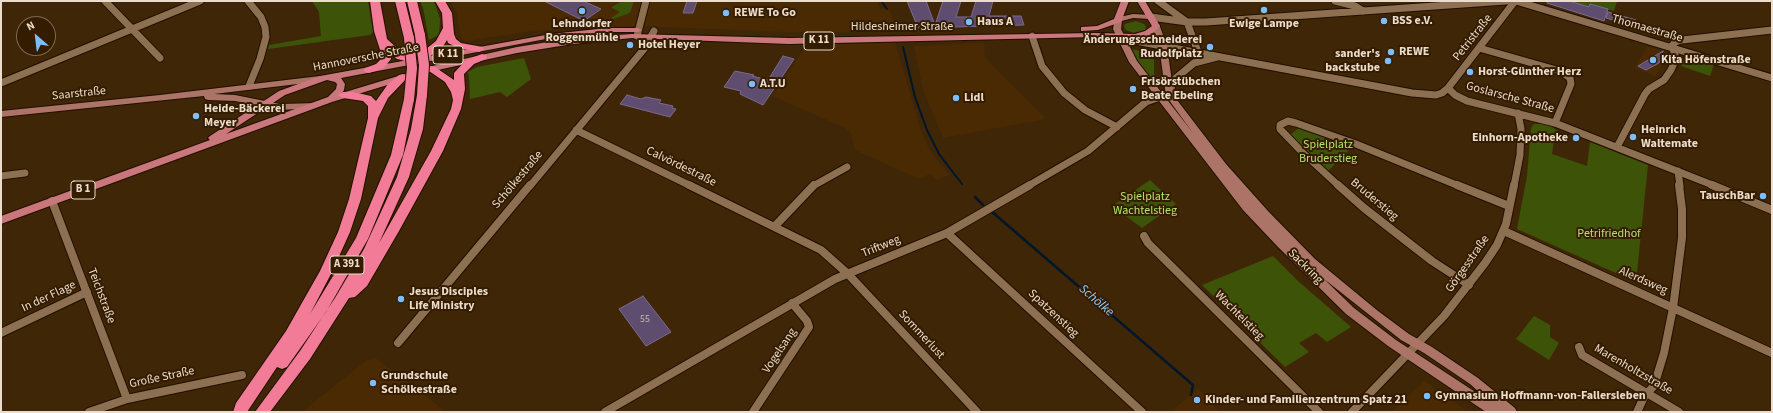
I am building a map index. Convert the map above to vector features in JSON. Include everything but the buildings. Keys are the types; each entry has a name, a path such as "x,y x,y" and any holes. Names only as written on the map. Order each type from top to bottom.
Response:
{"highway":[{"path":"373,70 386,61 387,55 379,31 375,1"},
{"name":"A 391","path":"245,412 321,308 362,239 397,155 409,99 412,68 409,38 400,1"},
{"name":"A 391","path":"262,412 305,355 340,302 376,238 403,177 417,129 422,95 424,65 420,36 412,1"},
{"path":"340,302 362,282 395,228 451,123 460,89 459,73 478,55 454,44 450,38 447,13 440,1"},
{"path":"426,65 429,53 440,43 449,28"},
{"path":"383,41 401,57 426,65 449,80 456,92 457,102"},
{"path":"373,118 383,97 404,73"},
{"path":"240,412 241,407 291,336 326,272 344,232 355,199 373,118 373,105 367,98 345,94"}],"main road":[{"path":"1118,35 1118,20 1125,1"},
{"path":"1141,1 1156,26 1164,46 1165,97"},
{"name":"K 11","path":"1118,20 1133,16 1151,17"},
{"name":"Hildesheimer Straße","path":"653,34 791,37 1084,29 1098,28 1118,20"},
{"name":"K 11","path":"1118,35 1145,34 1150,32 1156,26"},
{"name":"Hildesheimer Straße","path":"638,33 789,41 1118,35"},
{"name":"Hannoversche Straße","path":"1,220 426,65 562,42 638,33"},
{"name":"Sackring","path":"1118,35 1132,62 1149,84 1165,97 1242,190 1281,233 1311,262 1344,291 1393,329 1474,381 1511,412"},
{"name":"Hannoversche Straße","path":"166,160 206,142 263,104 291,88 322,78 373,70 426,65 478,55"},
{"path":"373,70 404,73 426,65"},
{"name":"Saarstraße","path":"1,114 160,98 322,78"},
{"name":"K 11","path":"322,78 336,79 341,84 340,90 328,100"},
{"name":"Saarstraße","path":"203,97 222,90"},
{"name":"Sackring","path":"1165,97 1236,194 1272,235 1342,304 1392,343 1496,412"},
{"name":"Saarstraße","path":"160,98 235,98 263,104"},
{"name":"K 11","path":"263,104 292,107 314,105"}],"street":[{"path":"105,1 160,58"},
{"path":"1,83 200,1"},
{"path":"248,1 261,17 265,27 266,37 260,59 249,86"},
{"path":"638,33 646,1"},
{"path":"1158,1 1187,22 1198,52"},
{"path":"1335,1 1355,6 1363,11"},
{"path":"1151,17 1187,22 1206,22 1506,1"},
{"name":"Thomaestraße","path":"1515,1 1653,42 1672,46 1772,78"},
{"name":"Petristraße","path":"1448,88 1515,1"},
{"path":"1617,146 1645,94 1649,89 1664,80 1671,70 1676,58 1672,46 1675,42 1772,30"},
{"name":"Schölkestraße","path":"398,343 644,49 653,34"},
{"name":"Goslarsche Straße","path":"1118,35 1125,39 1222,56 1412,93 1436,95 1442,93 1448,88 1455,95 1467,101 1555,123 1617,146 1770,208"},
{"path":"1032,36 1042,66 1051,79 1064,93 1085,110 1117,127"},
{"path":"1479,48 1560,71 1570,78 1571,84 1555,123"},
{"path":"1165,97 1176,78 1194,63 1222,56"},
{"name":"Triftweg","path":"604,412 835,279 947,233 1088,151 1146,102 1165,97"},
{"name":"Görgesstraße","path":"1352,412 1444,316 1489,257 1504,231 1522,140 1518,113"},
{"name":"Bruderstieg","path":"1469,285 1432,261 1364,208 1303,152 1280,129 1280,125 1283,123 1292,122 1349,141 1405,162 1509,206"},
{"name":"Calvördestraße","path":"576,130 815,246 848,274"},
{"path":"775,226 815,184 847,167"},
{"path":"1637,412 1646,393 1654,386 1674,308 1682,238 1682,209 1678,171"},
{"path":"1,176 25,173"},
{"name":"Teichstraße","path":"52,201 127,399"},
{"name":"Alerdsweg","path":"1504,231 1772,353"},
{"name":"Spatzenstieg","path":"947,233 1142,412"},
{"name":"Wachtelstieg","path":"1144,236 1148,243 1319,412"},
{"name":"Sommerlust","path":"848,274 977,412"},
{"name":"In der Flage","path":"1,333 86,292"},
{"name":"Vogelsang","path":"753,412 809,327 807,321 792,303"},
{"name":"Marenholtzstraße","path":"1579,347 1582,356 1679,412"},
{"name":"Große Straße","path":"89,412 127,399 242,375"}],"shaded area":[{"path":"451,1 877,1 880,9 889,9 898,30 855,32 788,32 635,26 538,30 467,41 461,39 457,14"},
{"path":"895,42 921,130 930,151 950,175 936,180 930,174 919,179 855,150 851,133 845,128 772,96 807,45"},
{"path":"984,43 985,57 1046,119 943,138 923,90 914,46"},
{"name":"Kita Höfenstraße","path":"1647,46 1662,51 1667,56 1660,70 1655,76 1635,68"},
{"name":"Grundschule Schölkestraße","path":"376,358 446,412 304,412 309,406 367,360"},
{"name":"Gymnasium Hoffmann-von-Fallersleben","path":"1424,381 1468,412 1392,412"},
{"name":"Kinder- und Familienzentrum Spatz 21","path":"1198,388 1221,412 1171,412"}],"green space":[{"path":"312,1 368,1 373,32 370,35 268,49 269,45 321,36 319,12"},
{"path":"420,1 434,1 440,19 439,35 429,40 423,8"},
{"path":"622,1 634,1 630,13 613,19 611,18 620,12 612,7"},
{"path":"1569,1 1617,1 1614,11 1590,4 1588,11"},
{"path":"1136,21 1144,24 1146,27 1145,30 1134,33 1126,30 1124,26 1125,24"},
{"path":"1130,49 1154,53 1154,73 1158,86 1156,87 1152,82"},
{"path":"1686,55 1714,64 1710,76 1681,66"},
{"path":"524,58 531,79 507,97 500,92 470,99 469,75 467,72 477,67"},
{"name":"Petrifriedhof","path":"1534,124 1544,124 1559,132 1559,135 1554,140 1552,154 1587,166 1590,142 1648,165 1636,282 1517,229 1527,176 1531,128"},
{"name":"Spielplatz Bruderstieg","path":"1299,128 1352,147 1328,171 1290,135"},
{"name":"Spielplatz Wachtelstieg","path":"1150,180 1176,204 1142,228 1112,206"},
{"path":"1273,256 1298,281 1351,327 1327,342 1316,333 1299,343 1309,352 1285,367 1202,285"},
{"path":"1534,316 1550,325 1550,337 1559,343 1549,360 1516,339"}],"waterway":[{"name":"Schölke","path":"881,1 887,9"},
{"name":"Schölke","path":"903,47 915,97 927,130 939,154 962,184"},
{"name":"Schölke","path":"975,197 983,205"},
{"name":"Schölke","path":"991,211 1193,385 1191,395"}],"place":[{"name":"Ewige Lampe","path":"1264,10"},
{"name":"Lehndorfer Roggenmühle","path":"582,11"},
{"name":"REWE To Go","path":"726,13"},
{"name":"BSS e.V.","path":"1384,21"},
{"name":"Haus A","path":"969,22"},
{"name":"Hotel Heyer","path":"630,45"},
{"name":"Änderungsschneiderei Rudolfplatz","path":"1210,47"},
{"name":"REWE","path":"1391,52"},
{"name":"Kita Höfenstraße","path":"1653,60"},
{"name":"sander's backstube","path":"1388,61"},
{"name":"Horst-Günther Herz","path":"1470,72"},
{"name":"A.T.U","path":"752,84"},
{"name":"Frisörstübchen Beate Ebeling","path":"1133,89"},
{"name":"Lidl","path":"956,98"},
{"name":"Heide-Bäckerei Meyer","path":"196,116"},
{"name":"Heinrich Waltemate","path":"1633,137"},
{"name":"Einhorn-Apotheke","path":"1576,138"},
{"name":"TauschBar","path":"1763,196"},
{"name":"Jesus Disciples Life Ministry","path":"401,299"},
{"name":"Grundschule Schölkestraße","path":"373,383"},
{"name":"Gymnasium Hoffmann-von-Fallersleben","path":"1427,396"},
{"name":"Kinder- und Familienzentrum Spatz 21","path":"1197,400"}]}
